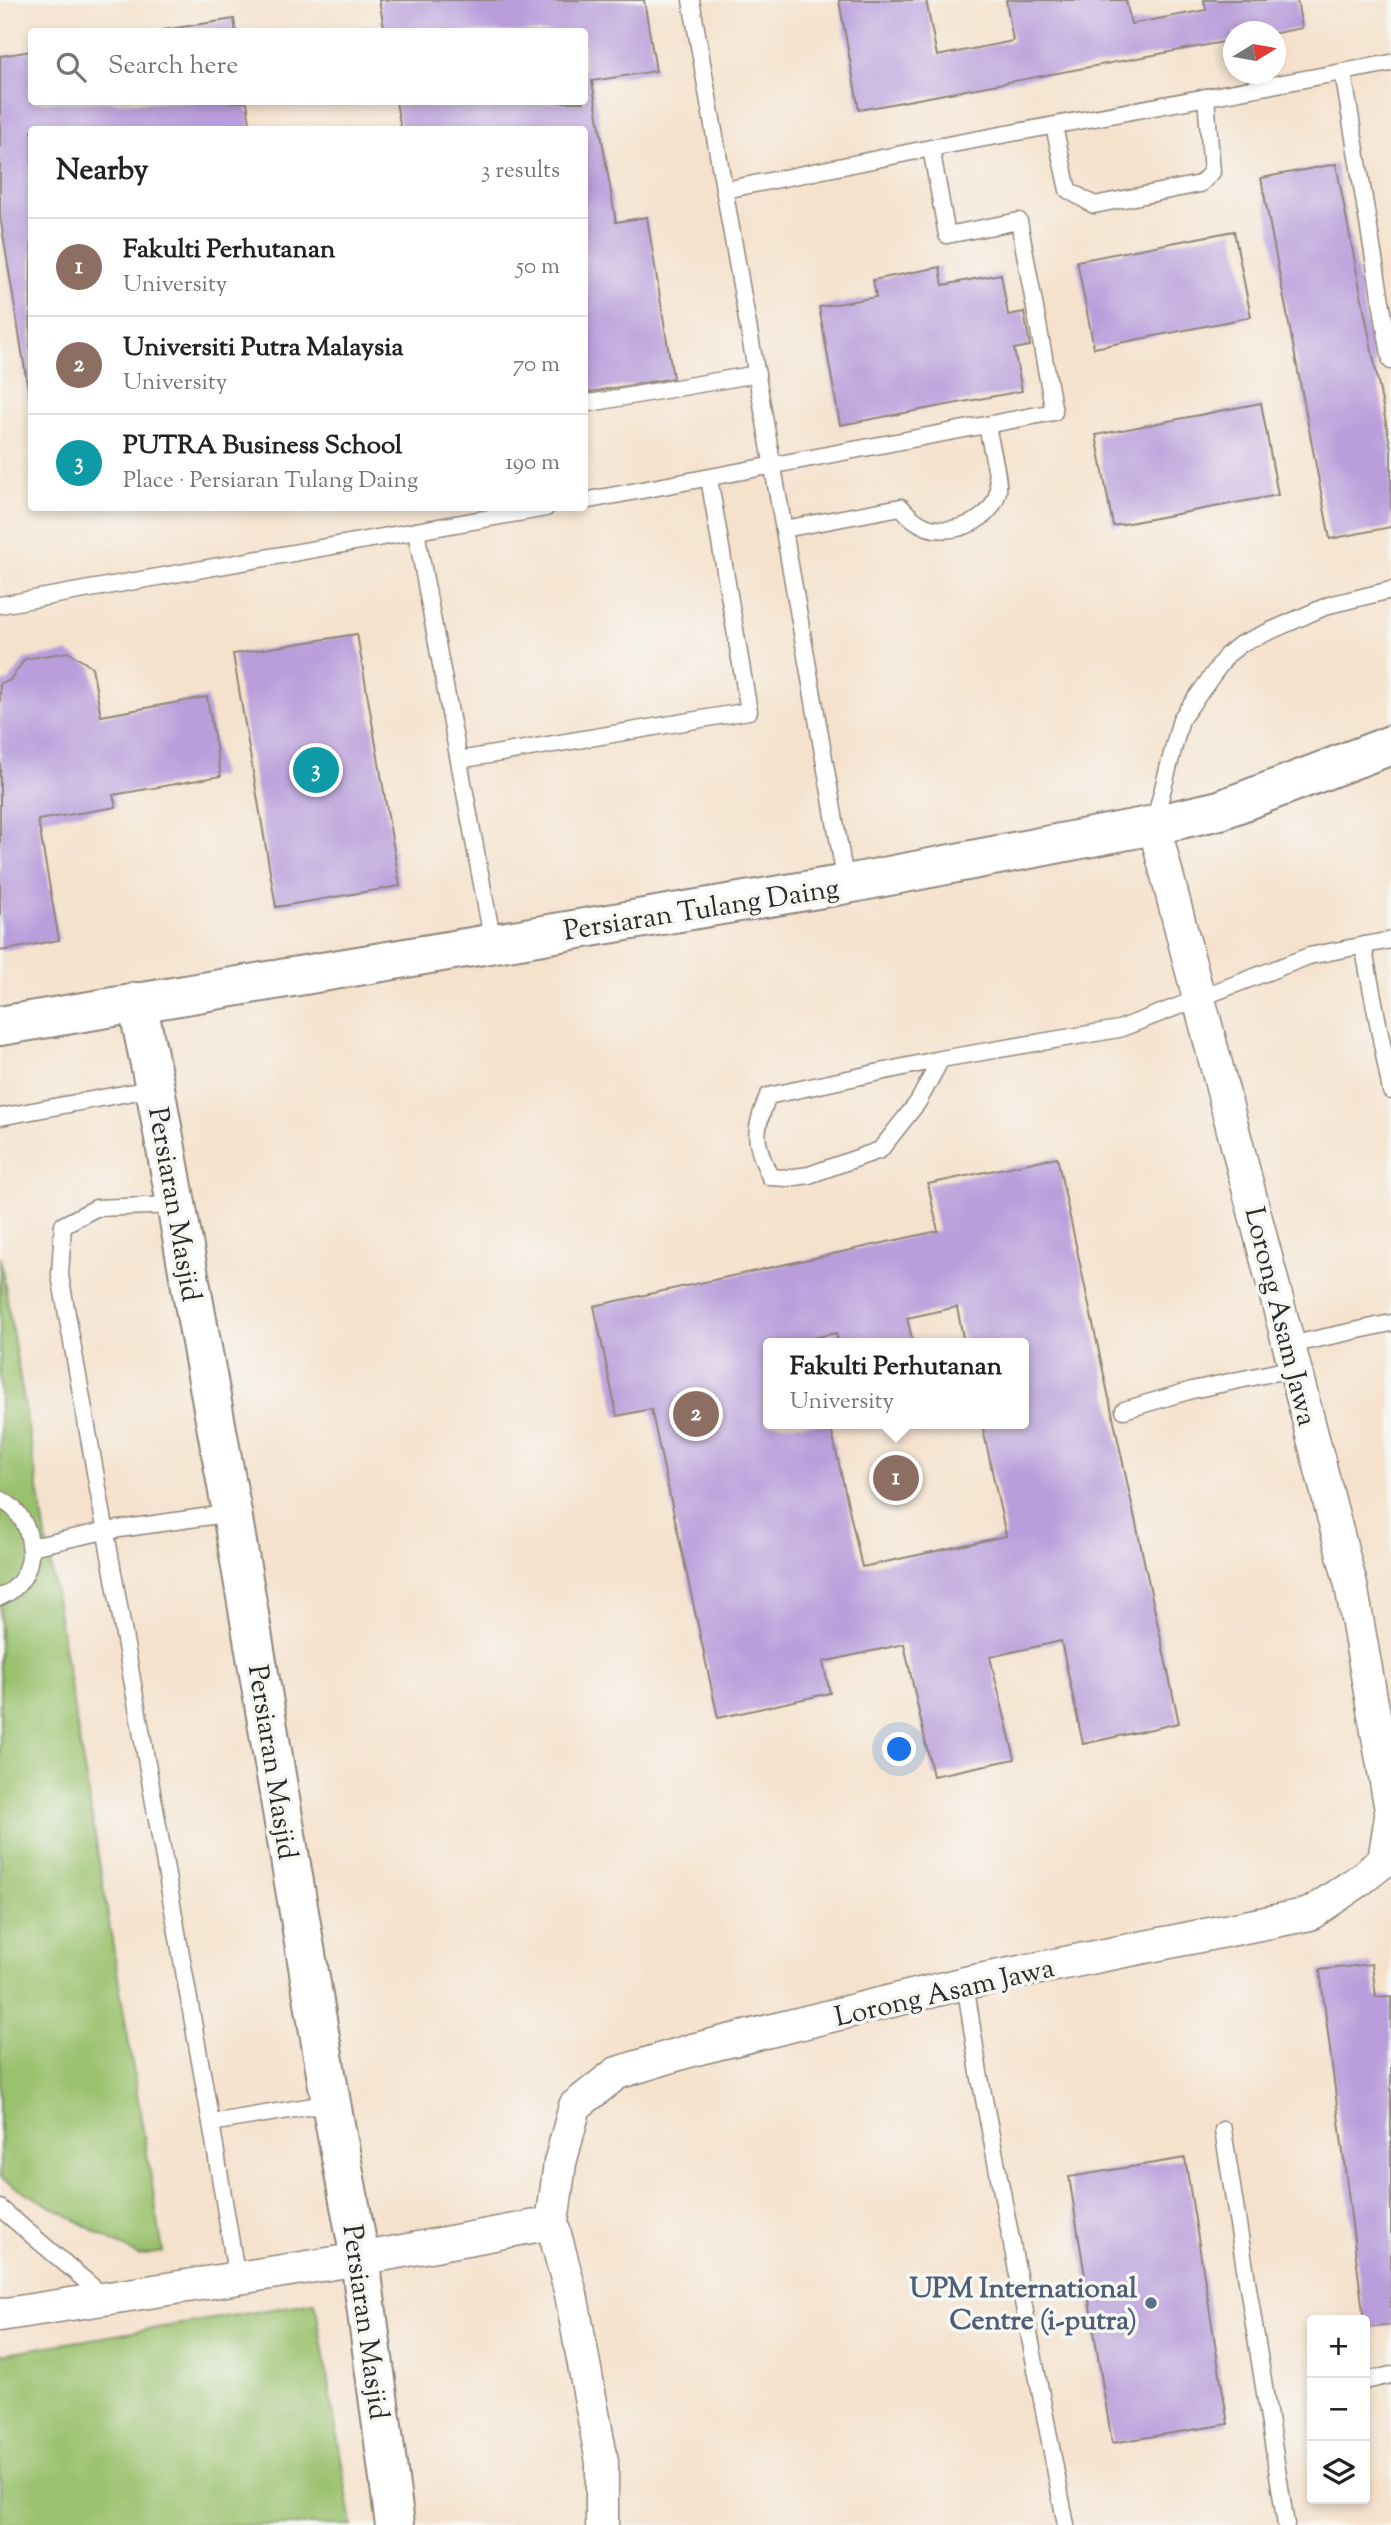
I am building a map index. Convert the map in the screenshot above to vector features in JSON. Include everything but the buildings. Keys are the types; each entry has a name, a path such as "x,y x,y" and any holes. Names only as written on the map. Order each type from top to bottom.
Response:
{"street":[{"name":"Persiaran Tulang Daing","path":"0,1026 847,884 1154,825 1220,810 1391,745"},
{"name":"Lorong Asam Jawa","path":"1154,825 1351,1585 1391,1810"},
{"name":"Persiaran Masjid","path":"136,1002 155,1088 232,1513 331,2103 360,2259 395,2525"},
{"name":"Lorong Asam Jawa","path":"602,2525 602,2462 571,2294 552,2223 560,2163 575,2106 617,2073 692,2050 965,1983 1310,1913 1384,1861 1391,1816"},
{"path":"0,2315 360,2259 552,2223"}],"lane":[{"path":"691,0 847,884"},
{"path":"725,190 931,148 1391,63"},
{"path":"1343,72 1391,361"},
{"path":"1054,127 1068,190 1094,205 1200,184 1212,172 1206,97"},
{"path":"588,500 1054,412 1018,221 947,234 931,148"},
{"path":"588,403 757,374"},
{"path":"784,529 901,507 913,520 928,527 945,530 974,522 994,502 999,490 987,425"},
{"path":"459,760 749,712 709,478"},
{"path":"0,605 416,531 502,511"},
{"path":"416,531 493,943"},
{"path":"1154,825 1181,719 1227,655 1241,645 1329,606 1391,590"},
{"path":"941,1059 918,1102 880,1150 809,1175 770,1177 760,1152 756,1126 768,1096 941,1059 1119,1029 1309,956 1391,940"},
{"path":"1363,945 1391,1091"},
{"path":"0,1117 155,1088"},
{"path":"175,1205 96,1208 63,1225 60,1275 237,2279"},
{"path":"1124,1410 1391,1323"},
{"path":"0,1499 8,1502 20,1515 28,1530 31,1547 29,1566 19,1583 0,1597"},
{"path":"31,1547 105,1531 232,1513"},
{"path":"965,1983 979,2073 1066,2525"},
{"path":"211,2123 331,2103"},
{"path":"1223,2130 1286,2525"},
{"path":"0,2208 107,2299"},
{"path":"1370,2380 1391,2375"}],"green space":[{"path":"0,1256 163,2252 139,2256 0,2178"},
{"path":"315,2302 352,2525 0,2525 0,2354"}],"place":[{"name":"PUTRA Business School","path":"316,770"},
{"name":"Universiti Putra Malaysia","path":"696,1414"},
{"name":"Fakulti Perhutanan","path":"896,1478"},
{"name":"UPM International Centre (i-putra)","path":"1151,2303"}]}
